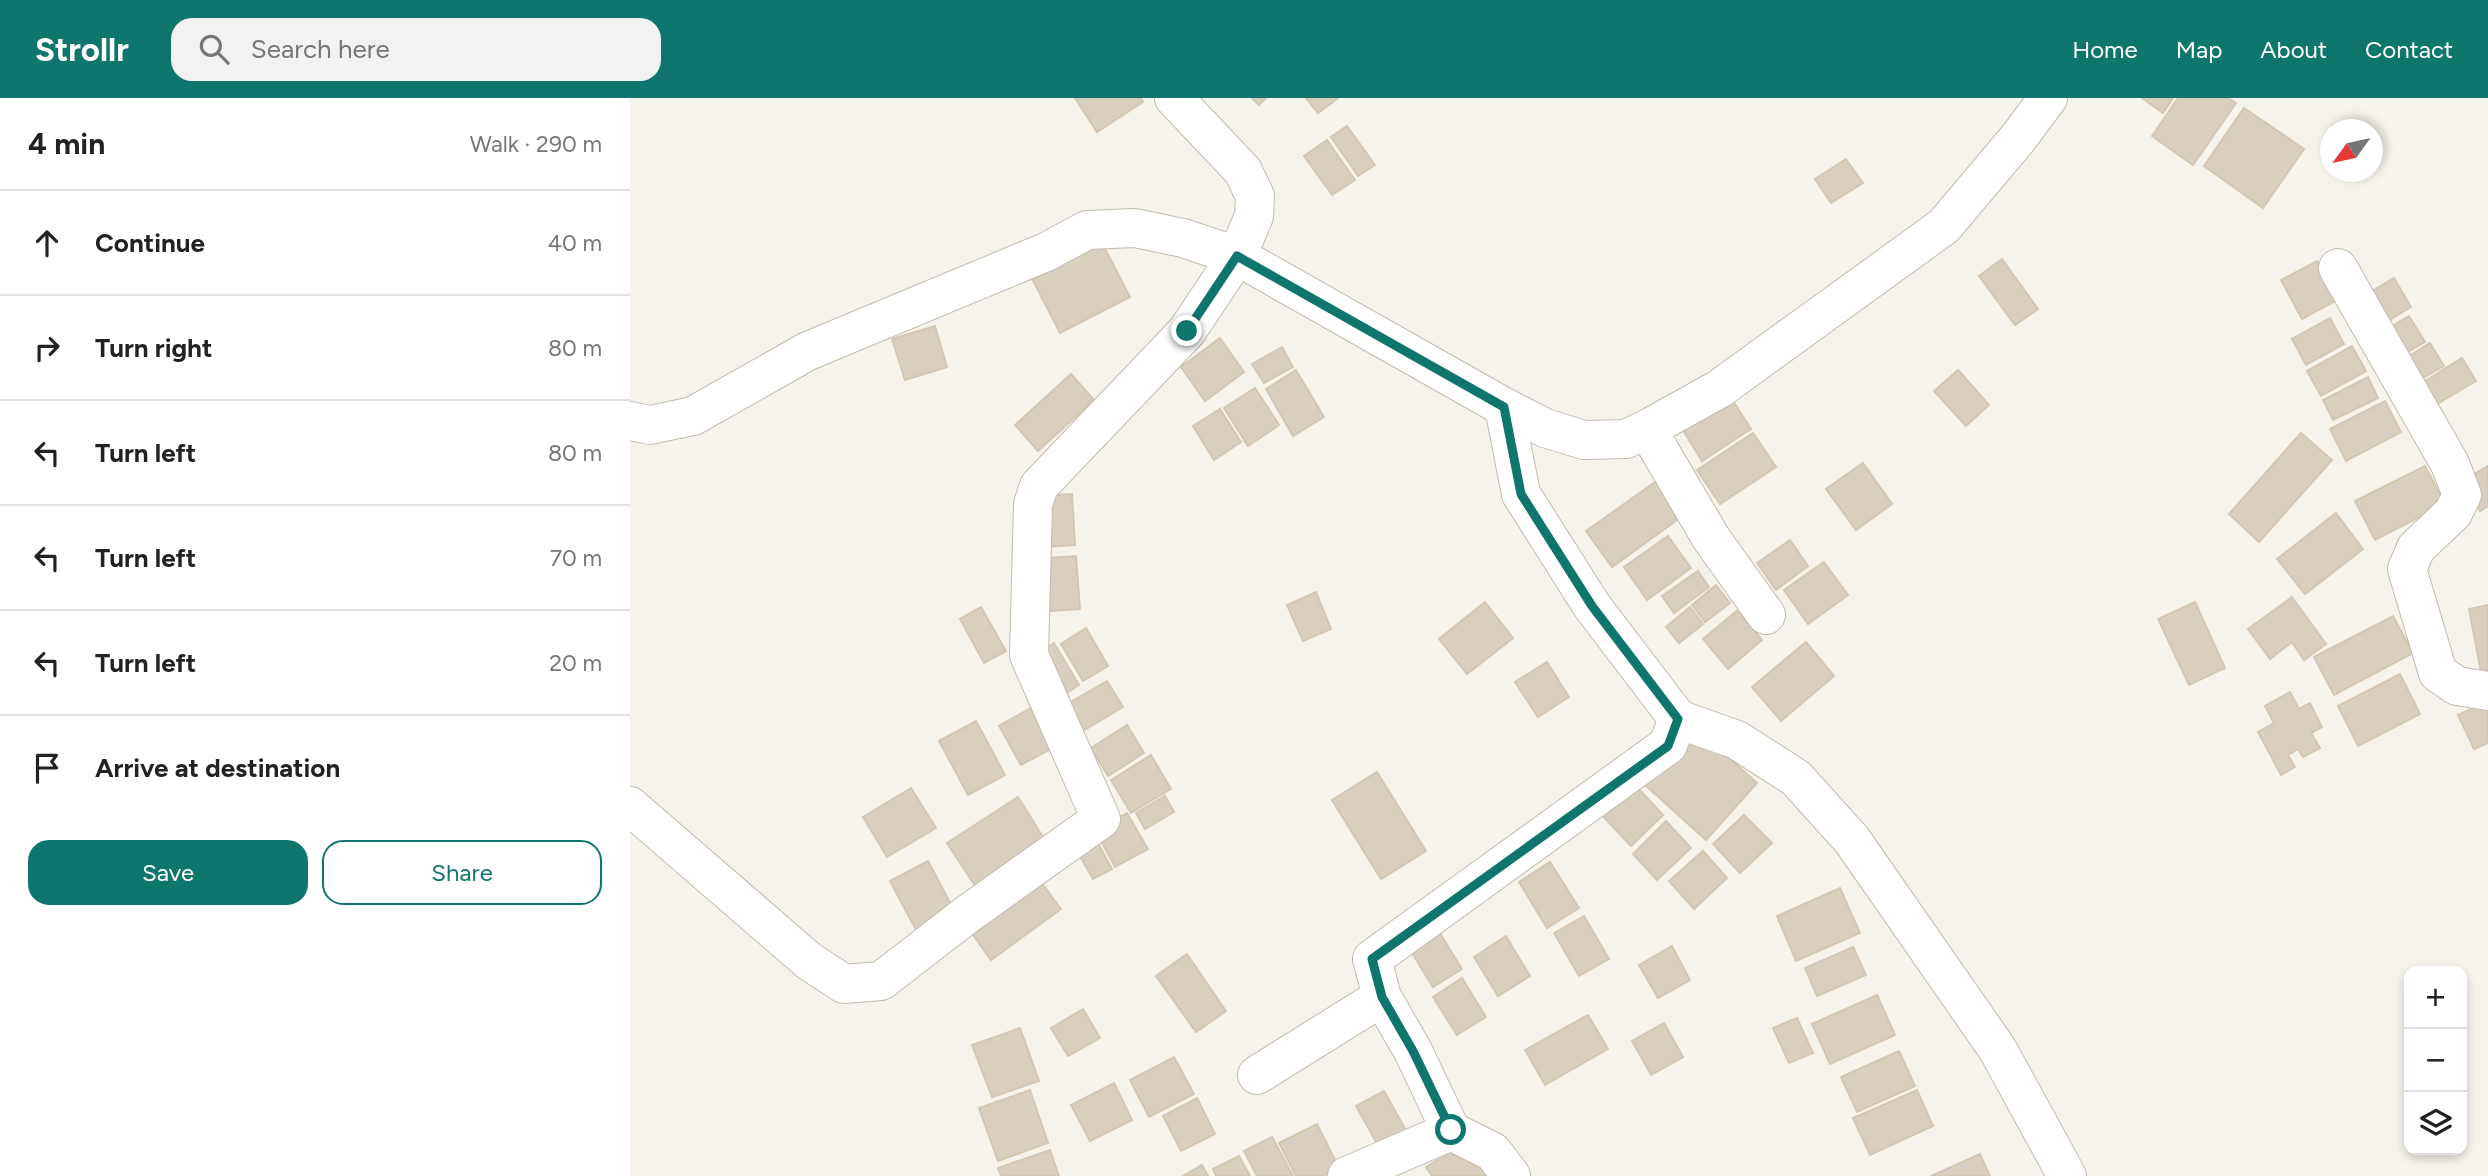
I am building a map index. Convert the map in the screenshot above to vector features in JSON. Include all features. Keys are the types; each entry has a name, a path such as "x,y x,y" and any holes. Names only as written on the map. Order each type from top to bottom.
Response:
{"street":[{"path":"630,806 809,961 844,984 881,981 1101,819 1029,656 1033,504 1040,486 1187,331 1237,256 1254,215 1255,196 1244,172 1174,98"},
{"path":"630,421 650,425 692,416 808,351 1046,252 1087,230 1135,228 1183,238 1237,256 1545,428 1584,440 1626,439 1719,389 1944,226 2048,98"},
{"path":"2338,268 2450,464 2462,495 2453,513 2416,548 2407,569 2438,673 2457,686 2488,691"},
{"path":"1504,407 1521,494 1592,606 1678,719 1737,740 1796,778 1852,840 1998,1050 2067,1176"},
{"path":"1647,429 1711,538 1766,615"},
{"path":"1511,1176 1493,1152 1451,1130 1413,1051 1382,997 1372,959 1668,746 1678,719"},
{"path":"1257,1075 1382,997"},
{"path":"1347,1176 1451,1130"}],"building":[{"path":"1075,98 1141,98 1143,102 1097,132"},
{"path":"1252,98 1266,98 1259,105"},
{"path":"1306,98 1338,98 1318,113"},
{"path":"2142,98 2173,98 2163,113"},
{"path":"2178,98 2228,98 2236,103 2193,165 2152,136"},
{"path":"2244,108 2304,149 2263,208 2204,166"},
{"path":"1347,126 1375,165 1358,176 1331,137"},
{"path":"1327,140 1355,180 1332,195 1304,156"},
{"path":"1846,159 1863,183 1831,203 1815,179"},
{"path":"1098,235 1130,297 1060,333 1028,271"},
{"path":"2002,259 2038,309 2015,325 1979,276"},
{"path":"2317,261 2337,300 2302,319 2281,280"},
{"path":"2394,278 2411,307 2376,328 2359,299"},
{"path":"2409,316 2425,342 2396,359 2380,333"},
{"path":"2330,318 2344,344 2306,365 2292,339"},
{"path":"935,326 947,367 905,380 892,339"},
{"path":"1220,338 1244,372 1205,401 1181,367"},
{"path":"2430,343 2444,366 2411,385 2398,363"},
{"path":"2352,346 2366,371 2321,396 2307,371"},
{"path":"1282,347 1293,367 1264,383 1252,364"},
{"path":"2462,358 2476,381 2427,410 2414,388"},
{"path":"1296,370 1324,417 1293,436 1266,389"},
{"path":"1958,370 1989,405 1966,426 1934,391"},
{"path":"1071,374 1094,400 1038,451 1015,425"},
{"path":"2368,377 2378,398 2333,420 2323,400"},
{"path":"1255,388 1279,425 1248,446 1224,408"},
{"path":"1731,398 1751,429 1702,461 1683,430"},
{"path":"2385,401 2401,432 2346,461 2330,429"},
{"path":"1220,409 1241,442 1214,460 1193,426"},
{"path":"1753,433 1776,467 1720,504 1697,470"},
{"path":"2301,433 2332,460 2259,542 2229,514"},
{"path":"1863,463 1892,504 1856,530 1826,489"},
{"path":"2425,466 2445,504 2375,540 2355,501"},
{"path":"2488,466 2488,506 2480,511 2462,481"},
{"path":"1658,480 1684,515 1612,567 1586,531"},
{"path":"1072,494 1075,545 1046,547 1042,496"},
{"path":"2336,513 2363,549 2305,594 2277,559"},
{"path":"1668,536 1691,568 1647,600 1624,567"},
{"path":"1790,540 1808,566 1776,590 1757,563"},
{"path":"1076,556 1080,609 1051,611 1048,558"},
{"path":"1824,562 1848,595 1808,624 1784,590"},
{"path":"1698,571 1709,587 1674,613 1662,596"},
{"path":"1716,585 1730,603 1705,622 1692,605"},
{"path":"1316,592 1331,629 1303,641 1287,605"},
{"path":"2292,597 2326,644 2304,660 2292,642 2270,659 2248,629"},
{"path":"1485,602 1513,638 1467,674 1439,639"},
{"path":"2195,602 2225,668 2189,685 2158,619"},
{"path":"2488,605 2488,670 2481,672 2469,609"},
{"path":"981,607 1006,651 984,663 960,619"},
{"path":"1690,607 1703,624 1679,643 1666,627"},
{"path":"1737,611 1762,640 1728,669 1703,639"},
{"path":"2393,616 2413,653 2334,695 2314,657"},
{"path":"1086,628 1108,666 1083,681 1061,644"},
{"path":"1806,642 1834,676 1781,721 1752,687"},
{"path":"1054,643 1079,685 1059,698 1034,655"},
{"path":"1547,662 1569,697 1538,717 1515,682"},
{"path":"2400,674 2420,714 2358,746 2338,706"},
{"path":"1107,681 1123,707 1083,731 1067,704"},
{"path":"2290,692 2299,709 2310,703 2322,727 2311,733 2320,748 2303,757 2298,749 2288,755 2295,767 2281,775 2258,732 2274,723 2265,706"},
{"path":"2488,701 2488,743 2474,749 2458,715"},
{"path":"1036,705 1058,745 1021,765 999,726"},
{"path":"976,721 1005,775 968,795 939,741"},
{"path":"1127,725 1144,753 1108,776 1091,748"},
{"path":"1696,728 1757,783 1706,840 1645,785"},
{"path":"1151,755 1171,789 1131,813 1111,780"},
{"path":"1377,772 1426,851 1381,879 1332,800"},
{"path":"1636,786 1663,815 1631,846 1603,816"},
{"path":"911,788 936,828 887,857 863,817"},
{"path":"1165,796 1174,812 1145,829 1136,813"},
{"path":"1018,797 1051,850 981,895 947,843"},
{"path":"1127,813 1148,849 1115,867 1095,830"},
{"path":"1744,815 1772,843 1740,873 1713,844"},
{"path":"1666,821 1691,848 1657,880 1633,854"},
{"path":"1093,834 1112,869 1093,879 1073,844"},
{"path":"1703,851 1727,878 1694,909 1669,881"},
{"path":"928,861 955,912 917,932 890,881"},
{"path":"1550,862 1579,908 1547,928 1519,882"},
{"path":"1038,878 1061,909 991,960 968,928"},
{"path":"1840,888 1860,933 1796,961 1777,916"},
{"path":"1584,916 1609,959 1579,976 1554,933"},
{"path":"1438,930 1462,969 1433,987 1409,948"},
{"path":"1506,936 1530,976 1498,996 1474,957"},
{"path":"1672,946 1690,980 1658,998 1639,965"},
{"path":"1853,947 1866,975 1817,996 1805,968"},
{"path":"1187,954 1226,1011 1196,1032 1156,976"},
{"path":"1462,978 1486,1017 1457,1035 1433,997"},
{"path":"1877,995 1895,1035 1830,1064 1812,1024"},
{"path":"1083,1009 1100,1038 1068,1056 1051,1028"},
{"path":"1588,1015 1608,1049 1545,1085 1525,1050"},
{"path":"1797,1018 1813,1053 1789,1063 1773,1028"},
{"path":"1664,1023 1683,1057 1651,1075 1632,1041"},
{"path":"1020,1028 1039,1081 992,1097 972,1045"},
{"path":"1899,1051 1915,1086 1857,1112 1841,1077"},
{"path":"1174,1057 1194,1094 1149,1117 1130,1080"},
{"path":"1114,1083 1132,1120 1090,1141 1071,1105"},
{"path":"1030,1090 1048,1143 998,1161 979,1108"},
{"path":"1917,1090 1933,1126 1870,1155 1853,1118"},
{"path":"1384,1091 1408,1134 1380,1149 1356,1106"},
{"path":"1197,1098 1215,1134 1181,1151 1163,1116"},
{"path":"1317,1124 1339,1168 1323,1176 1296,1176 1279,1143"},
{"path":"1272,1137 1293,1176 1257,1176 1244,1151"},
{"path":"1468,1141 1491,1176 1432,1176 1426,1167"},
{"path":"1050,1150 1059,1176 1001,1176 998,1168"},
{"path":"1980,1154 1990,1176 1931,1176"},
{"path":"1239,1156 1250,1176 1216,1176 1213,1169"},
{"path":"1202,1165 1208,1176 1183,1176"}],"route":[{"path":"1187,331 1237,256 1504,407 1521,494 1592,606 1678,719 1668,746 1372,959 1382,997 1413,1051 1451,1130"}]}
